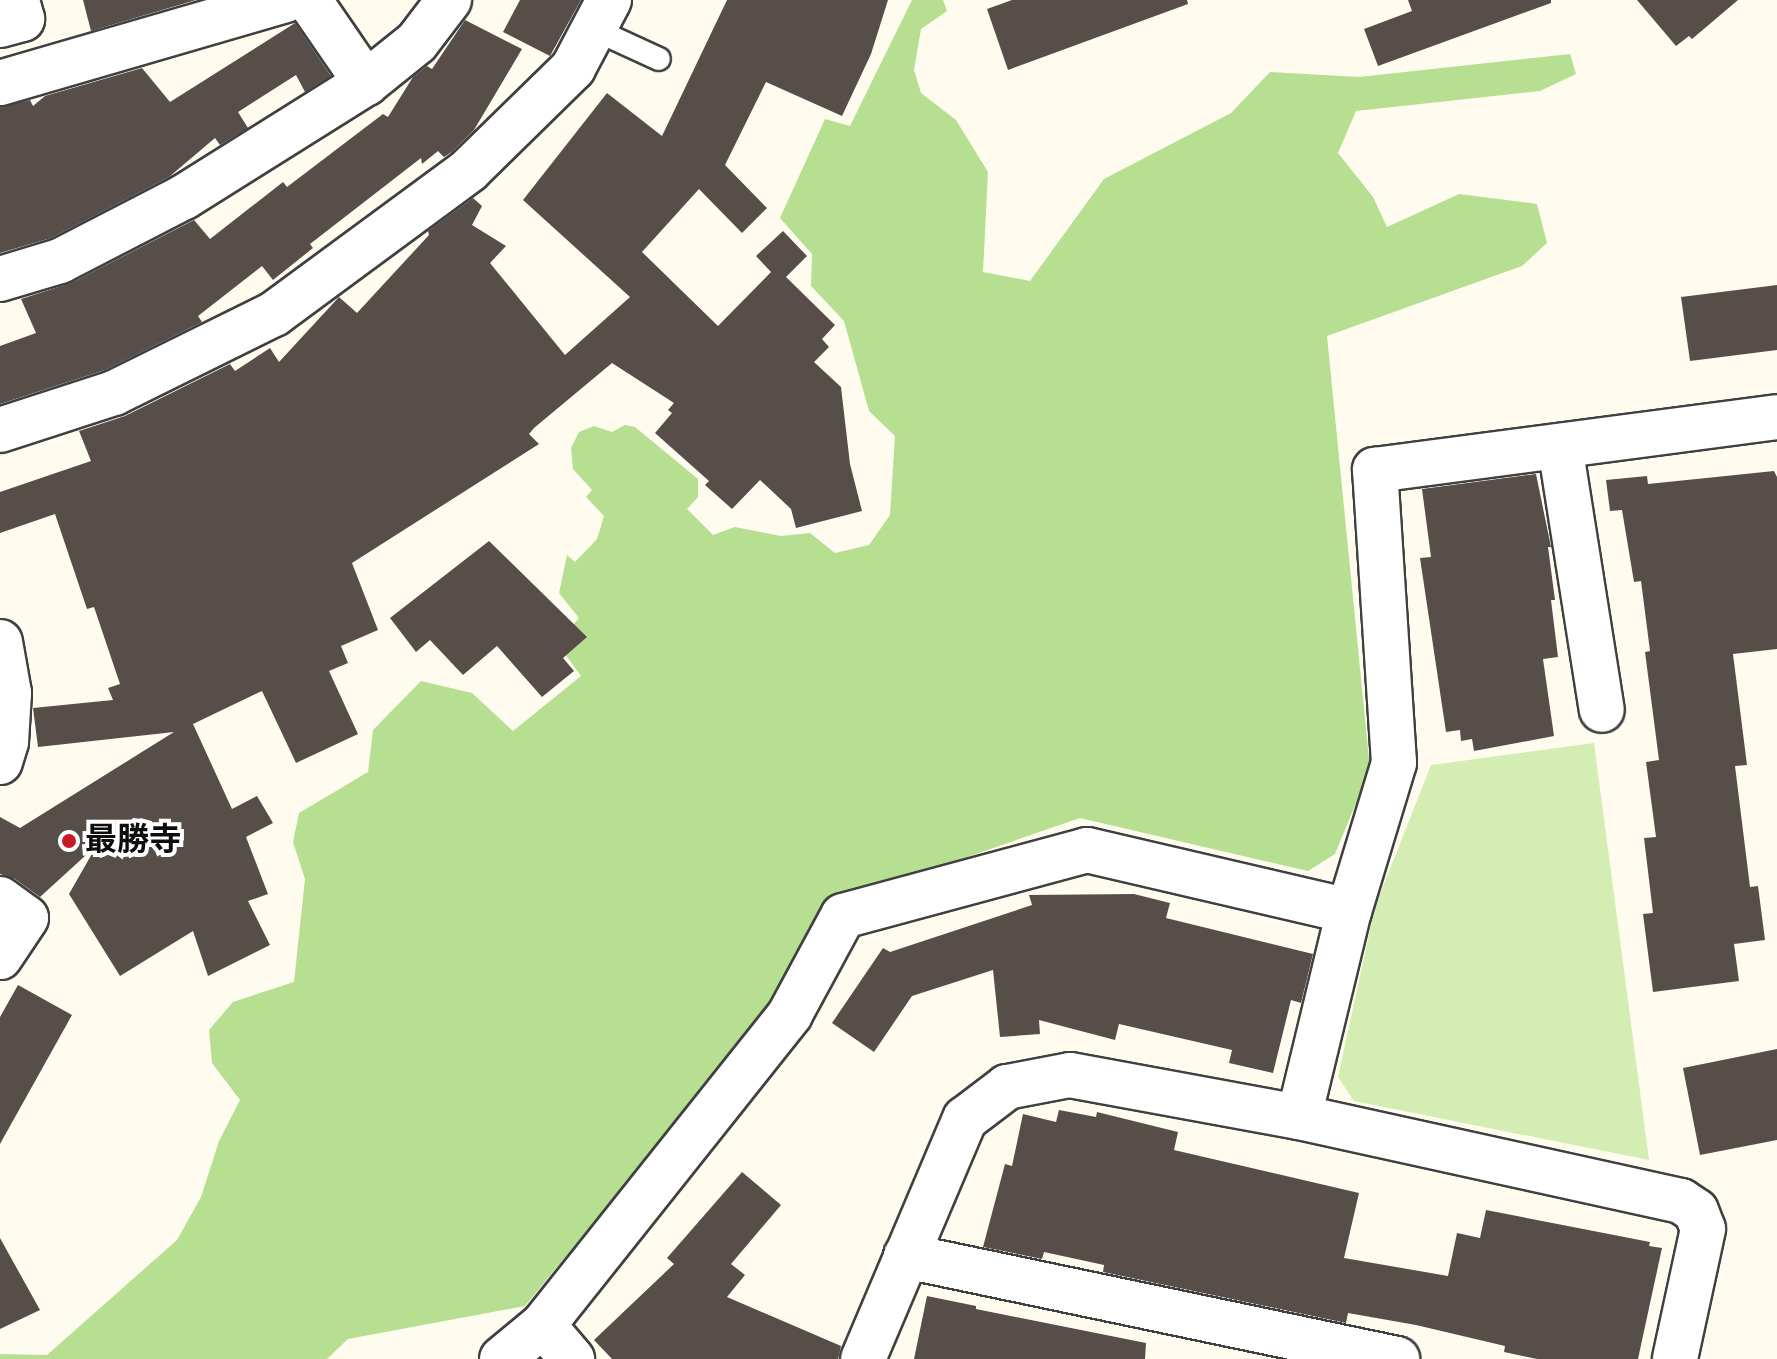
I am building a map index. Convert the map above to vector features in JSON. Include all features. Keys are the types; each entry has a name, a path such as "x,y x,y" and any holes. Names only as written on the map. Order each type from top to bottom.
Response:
{"street":[{"path":"0,25 22,19 17,0"},
{"path":"0,83 286,0"},
{"path":"309,0 366,83"},
{"path":"0,279 60,261 184,197 366,83 417,42 449,0"},
{"path":"0,430 114,393 274,314 469,170 573,68 602,15"},
{"path":"1299,1117 1349,911 1394,763 1375,470 1777,417"},
{"path":"1560,446 1602,710"},
{"path":"0,642 9,693 6,742 0,762"},
{"path":"502,1359 543,1325 790,1014 843,916 1087,850 1349,911"},
{"path":"0,899 26,918 0,957"},
{"path":"863,1359 965,1119 1007,1087 1070,1075 1299,1117 1681,1201 1696,1211 1703,1229 1675,1359"},
{"path":"906,1256 1397,1359"},
{"path":"543,1325 572,1359"}],"lane":[{"path":"602,15 659,59"}],"green space":[{"path":"912,0 943,0 947,11 921,29 914,70 921,93 956,120 988,172 983,272 1030,281 1104,179 1231,113 1270,72 1359,77 1570,54 1576,74 1540,91 1356,111 1338,153 1373,197 1387,227 1459,194 1537,204 1547,243 1522,266 1327,336 1370,769 1335,854 1308,871 1080,818 831,904 771,1005 525,1306 348,1339 327,1359 0,1359 0,1354 47,1355 177,1240 201,1197 219,1141 240,1100 212,1063 209,1030 233,1002 294,982 305,879 293,842 299,813 368,772 373,730 421,681 472,693 513,731 581,676 557,643 579,618 559,593 567,555 575,562 597,539 604,516 586,497 592,490 573,469 571,448 579,432 594,426 612,432 625,425 635,427 698,479 698,497 687,509 713,535 735,527 781,536 810,533 835,553 869,545 890,515 895,436 869,411 844,321 811,286 812,254 780,218 825,119 850,126"},
{"path":"1594,743 1649,1160 1354,1101 1338,1077 1375,907 1431,765"}],"building":[{"path":"83,0 196,0 91,31"},
{"path":"520,0 581,0 550,56 503,32"},
{"path":"727,0 888,0 871,54 842,116 766,82 725,165 767,208 742,233 699,189 642,252 718,326 771,272 756,256 783,231 807,256 786,277 835,325 822,339 829,347 814,362 841,387 850,464 862,511 796,528 791,509 760,480 732,509 705,485 709,481 655,433 672,413 668,410 674,403 612,363 534,428 529,434 539,444 352,563 378,630 341,646 348,663 329,671 358,734 296,763 262,691 193,724 232,809 257,796 273,823 246,837 268,894 248,901 270,945 208,976 193,931 120,976 69,894 97,845 40,897 15,879 0,874 0,817 20,828 174,732 38,747 33,708 113,700 108,688 120,684 94,607 87,609 55,514 0,533 0,492 91,461 79,431 125,416 230,364 235,371 270,348 279,362 339,297 357,313 429,235 428,231 473,198 482,206 472,225 506,246 490,263 565,355 630,297 523,200 607,93 662,136"},
{"path":"1012,0 1187,0 1188,4 1008,70 987,9"},
{"path":"1408,0 1551,0 1551,3 1378,66 1364,29 1412,11"},
{"path":"1637,0 1738,0 1692,39 1689,36 1676,46"},
{"path":"465,20 522,49 474,130 453,151 444,157 438,151 422,164 421,158 310,244 313,248 273,280 262,266 198,316 202,322 105,370 0,404 0,346 36,333 21,299 71,283 194,220 210,239 283,182 287,187 383,114 388,117 413,77 427,66 432,69"},
{"path":"295,23 331,76 305,92 296,75 238,112 248,128 220,145 215,138 169,177 51,238 0,253 0,107 30,100 33,106 45,96 142,68 170,102"},
{"path":"1777,285 1777,350 1690,361 1681,297"},
{"path":"1774,471 1777,477 1777,649 1733,654 1747,765 1735,766 1750,887 1758,886 1765,940 1734,944 1739,981 1653,992 1643,914 1653,913 1644,838 1656,837 1646,762 1659,760 1645,652 1650,651 1641,581 1634,582 1622,510 1610,511 1606,480 1647,476 1648,484"},
{"path":"1536,474 1551,547 1548,547 1555,600 1551,600 1558,657 1543,659 1554,736 1474,751 1472,739 1461,741 1460,730 1446,732 1420,558 1431,557 1422,489"},
{"path":"489,541 587,637 563,658 574,671 542,697 497,646 463,675 430,640 416,652 390,618"},
{"path":"1134,894 1170,903 1166,918 1313,954 1301,1003 1291,1000 1273,1073 1229,1063 1232,1050 1119,1024 1115,1040 1039,1020 1040,1034 1000,1037 993,970 912,996 874,1052 832,1023 883,948 890,952 1032,905 1029,895"},
{"path":"18,985 72,1015 0,1144 0,1017"},
{"path":"1777,1049 1777,1140 1700,1155 1683,1068"},
{"path":"1059,1110 1096,1117 1097,1112 1178,1132 1174,1150 1359,1193 1344,1258 1448,1276 1457,1233 1480,1238 1486,1210 1650,1242 1649,1246 1662,1248 1638,1359 1537,1359 1504,1352 1505,1346 1416,1325 1348,1313 1346,1323 1103,1272 1104,1265 1044,1252 1042,1259 983,1247 1005,1164 1012,1166 1023,1114 1056,1122"},
{"path":"742,1172 781,1205 731,1264 745,1275 727,1297 841,1346 838,1359 612,1359 594,1340 674,1264 667,1258"},
{"path":"0,1238 40,1310 0,1329"},
{"path":"927,1296 976,1306 976,1309 1146,1343 1145,1359 914,1359"}],"place":[{"name":"最勝寺","path":"69,841"}]}
